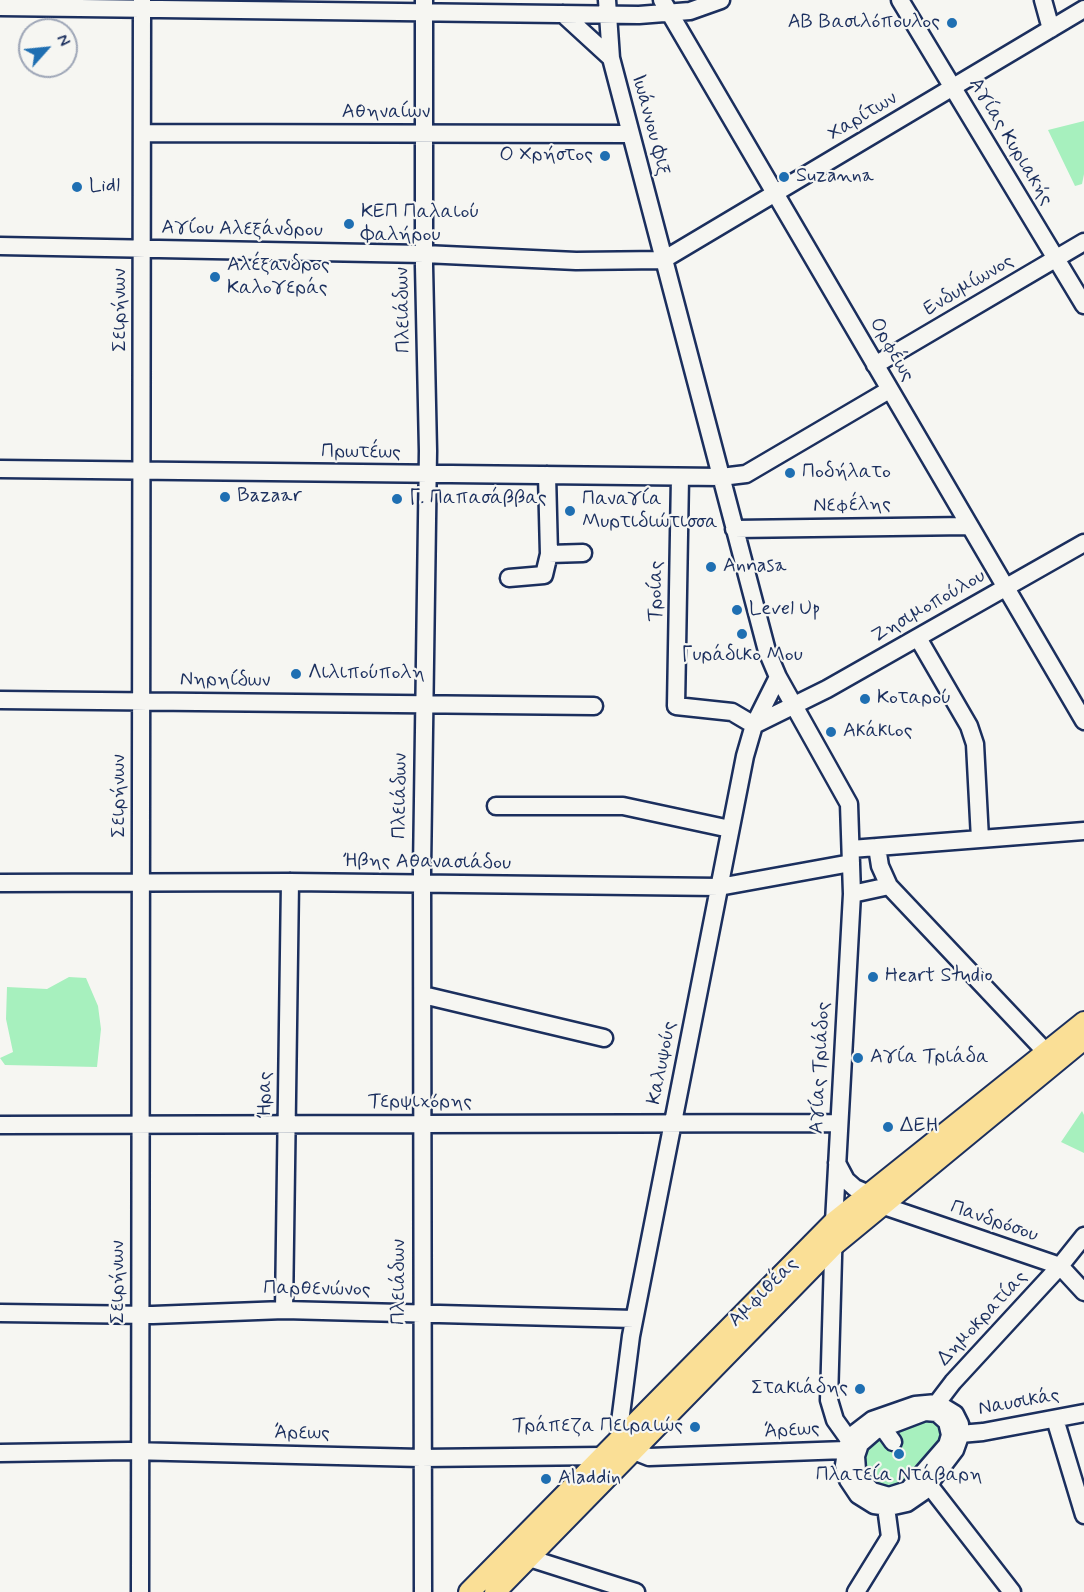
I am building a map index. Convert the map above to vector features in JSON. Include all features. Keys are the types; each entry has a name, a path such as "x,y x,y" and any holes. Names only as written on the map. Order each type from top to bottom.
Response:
{"main road":[{"name":"Αμφιθέας","path":"469,1592 603,1456 628,1443 834,1245 875,1200 1045,1050 1084,1022"},
{"name":"Αμφιθέας","path":"495,1592 529,1558 628,1443 834,1222 875,1200 1084,1039"}],"street":[{"path":"615,0 624,10 639,15"},
{"path":"611,58 613,41 618,31 648,11 656,0"},
{"path":"0,7 142,4 424,6 563,14 607,7 639,15 665,7 690,11 721,0"},
{"name":"Αγίας Κυριακής","path":"900,0 1084,305"},
{"path":"1043,0 1051,29"},
{"name":"Σειρήνων","path":"140,1592 142,4"},
{"name":"Πλειάδων","path":"423,1592 420,1312 423,704 427,474 424,6"},
{"name":"Ιωάννου Φιξ","path":"607,7 611,58 657,260 721,477"},
{"name":"Ορφέως","path":"665,7 1084,722"},
{"name":"Χαρίτων","path":"657,260 775,194 1084,9"},
{"path":"563,14 611,58"},
{"name":"Αθηναίων","path":"142,133 630,134"},
{"name":"Ενδυμίωνος","path":"875,365 1084,242"},
{"name":"Αγίου Αλεξάνδρου","path":"0,246 424,255 576,261 657,260"},
{"path":"721,477 746,474 890,390"},
{"name":"Πρωτέως","path":"0,469 721,477"},
{"path":"509,578 541,578 544,575 549,554 547,475"},
{"name":"Τροίας","path":"680,477 676,706 732,712 754,725"},
{"name":"Αγίας Τριάδος","path":"721,477 763,637 778,677 847,797 852,894 834,1222 829,1400 835,1420 848,1445"},
{"name":"Νεφέλης","path":"734,529 969,526"},
{"name":"Ζησιμοπούλου","path":"794,705 827,689 1084,543"},
{"path":"549,554 583,553"},
{"path":"918,638 969,726 975,744 980,839"},
{"path":"778,677 805,689 827,689"},
{"name":"Καλυψούς","path":"628,1443 618,1422 634,1319 672,1124 745,756 754,725 778,677"},
{"name":"Νηρηίδων","path":"0,700 594,706"},
{"path":"754,725 794,705"},
{"path":"496,806 623,806 730,829"},
{"name":"Ήβης Αθανασιάδου","path":"0,883 290,882 719,886 851,856 877,847 1084,831"},
{"path":"877,847 880,866 889,886 1045,1050"},
{"name":"Ήρας","path":"284,1310 290,882"},
{"path":"852,894 889,886"},
{"path":"423,995 604,1038"},
{"name":"Τερψιχόρης","path":"0,1125 839,1124"},
{"name":"Πανδρόσου","path":"837,1163 846,1180 875,1200 1060,1266 1084,1292"},
{"name":"Δημοκρατίας","path":"937,1403 953,1382 1060,1266 1084,1236"},
{"name":"Παρθενώνος","path":"0,1313 140,1315 284,1310 634,1319"},
{"path":"937,1403 955,1414 960,1434 955,1449 907,1503 886,1507 867,1502 851,1486 844,1468 848,1445 857,1430 870,1422 915,1405 937,1403"},
{"path":"925,1412 937,1413 945,1420 950,1430 949,1441 925,1481 895,1496 875,1492 862,1481 856,1465 858,1450 867,1436 883,1428 925,1412"},
{"name":"Ναυσικάς","path":"960,1434 1084,1413"},
{"path":"1055,1419 1084,1515"},
{"path":"883,1428 893,1442"},
{"name":"Άρεως","path":"628,1443 641,1455 658,1458 848,1445"},
{"name":"Άρεως","path":"0,1454 140,1451 421,1458 603,1456"},
{"path":"910,1464 1012,1592"},
{"path":"856,1592 890,1537 886,1507"},
{"path":"529,1558 636,1592"}],"green space":[{"path":"1084,121 1084,174 1082,184 1075,186 1048,130"},
{"path":"69,977 86,978 98,1006 101,1029 97,1067 5,1065 0,1058 13,1052 6,1019 7,987 47,989"},
{"path":"1082,1111 1084,1115 1084,1153 1061,1142"},
{"name":"Πλατεία Ντάβαρη","path":"921,1413 950,1430 906,1492 862,1481 863,1440"}],"place":[{"name":"ΑΒ Βασιλόπουλος","path":"952,23"},
{"name":"Ο Χρήστος","path":"605,156"},
{"name":"Suzanna","path":"784,177"},
{"name":"Lidl","path":"77,187"},
{"name":"ΚΕΠ Παλαιού Φαλήρου","path":"349,224"},
{"name":"Αλέξανδρος Καλογεράς","path":"215,277"},
{"name":"Ποδήλατο","path":"790,473"},
{"name":"Bazaar","path":"225,497"},
{"name":"Γ. Παπασάββας","path":"397,499"},
{"name":"Παναγία Μυρτιδιώτισσα","path":"570,511"},
{"name":"Annasa","path":"711,567"},
{"name":"Level Up","path":"737,610"},
{"name":"Γυράδικο Μου","path":"742,634"},
{"name":"Λιλιπούπολη","path":"296,674"},
{"name":"Κοταρού","path":"865,699"},
{"name":"Ακάκιος","path":"831,732"},
{"name":"Heart Studio","path":"873,977"},
{"name":"Αγία Τριάδα","path":"858,1058"},
{"name":"ΔΕΗ","path":"888,1127"},
{"name":"Στακιάδης","path":"860,1389"},
{"name":"Τράπεζα Πειραιώς","path":"695,1427"},
{"name":"Πλατεία Ντάβαρη","path":"899,1454"},
{"name":"Aladdin","path":"546,1479"}]}
